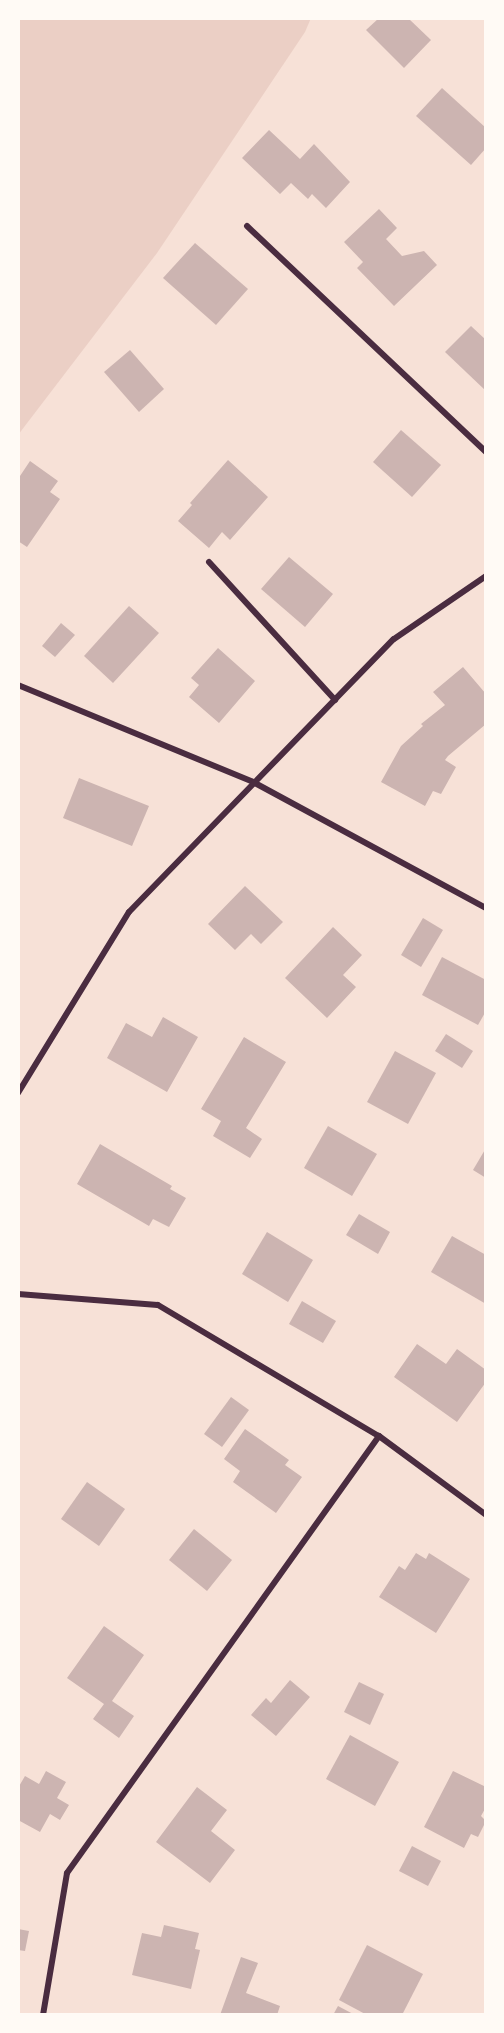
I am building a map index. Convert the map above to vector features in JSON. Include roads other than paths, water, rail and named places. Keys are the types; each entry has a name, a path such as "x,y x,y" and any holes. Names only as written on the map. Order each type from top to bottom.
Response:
{"street":[{"path":"247,226 486,452"},
{"path":"209,562 334,700"},
{"path":"18,1093 124,918 253,782 394,639 486,576"},
{"path":"18,685 253,782 486,908"},
{"path":"18,1294 158,1305 379,1436 486,1515"},
{"path":"43,2015 67,1873 379,1436"}]}
